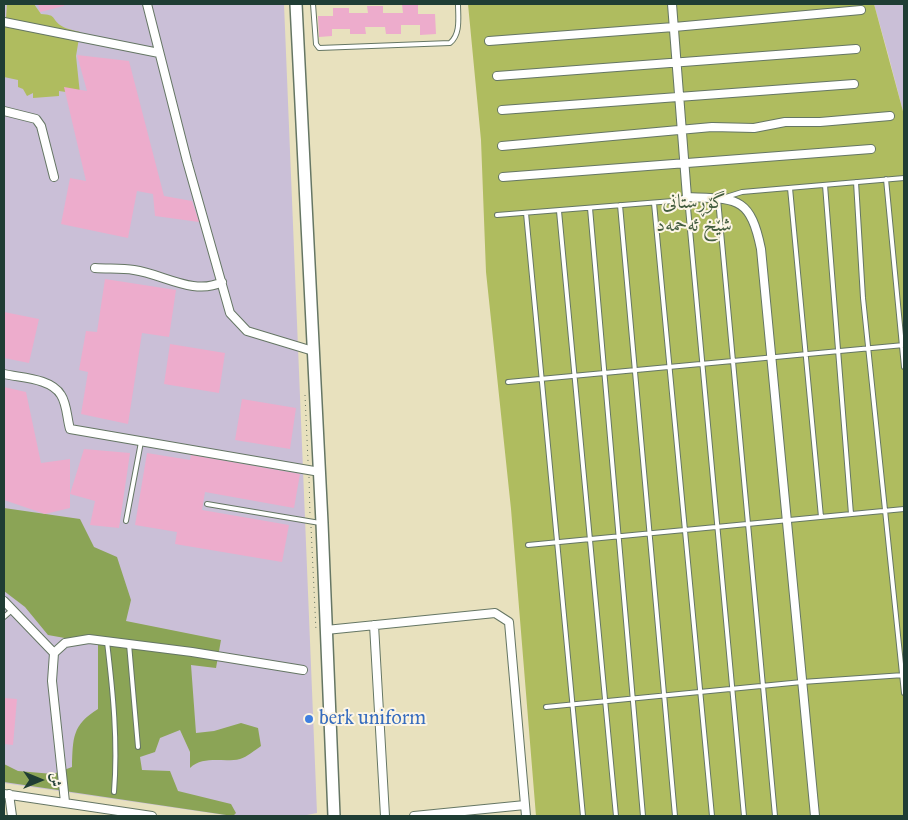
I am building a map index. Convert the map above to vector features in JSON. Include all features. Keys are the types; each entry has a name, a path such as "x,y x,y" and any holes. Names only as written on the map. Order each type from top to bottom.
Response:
{"street":[{"path":"147,4 187,160 230,313 246,331 314,351"},
{"path":"296,4 320,472 334,816"},
{"path":"672,4 687,197 722,198 744,208 753,219 758,233 815,816"},
{"path":"489,41 861,10"},
{"path":"4,22 160,53"},
{"path":"497,76 856,49"},
{"path":"502,110 854,84"},
{"path":"4,112 36,119 41,126 54,177"},
{"path":"502,146 712,127 754,128 785,122 820,122 890,116"},
{"path":"503,177 871,149"},
{"path":"95,268 134,270 194,287 209,288 222,282"},
{"path":"4,374 47,384 56,389 62,396 70,430 320,472"},
{"path":"4,601 54,652"},
{"path":"326,630 495,613 509,622 526,816"},
{"path":"374,625 385,816"},
{"path":"65,802 52,680 54,652 65,643 89,639 303,670"},
{"path":"12,816 6,794 152,816"},
{"path":"414,816 525,805"}],"lane":[{"path":"313,4 316,44 319,48 450,43 455,39 457,32 458,4"},
{"path":"775,816 733,361 722,198 742,192 904,178"},
{"path":"886,179 904,367"},
{"path":"856,182 864,298 884,511 904,693"},
{"path":"825,185 852,514"},
{"path":"790,188 822,516"},
{"path":"497,215 654,203 687,197 744,816"},
{"path":"654,203 712,816"},
{"path":"620,205 675,816"},
{"path":"590,208 643,816"},
{"path":"558,210 616,816"},
{"path":"526,213 583,816"},
{"path":"508,382 903,346"},
{"path":"126,521 141,442"},
{"path":"207,504 322,523"},
{"path":"528,545 822,516 904,510"},
{"path":"4,617 12,610"},
{"path":"107,642 115,734 114,792"},
{"path":"129,644 138,747"},
{"path":"546,707 732,688 903,675"}],"shaded area":[{"path":"4,4 284,4 317,813 302,816 231,816 4,783"},
{"path":"874,4 904,4 904,115 888,54"}],"green space":[{"path":"7,4 34,4 41,14 52,16 62,26 80,32 76,56 80,94 59,91 59,96 33,98 33,93 27,96 23,89 18,87 18,80 4,77 4,17 6,18"},
{"name":"گۆڕستانی شێخ ئەحمەد","path":"468,4 874,4 904,115 904,816 536,816 511,509 486,272 481,140"},
{"path":"4,508 80,519 94,547 117,557 131,600 126,621 221,640 216,668 191,665 196,733 214,731 241,723 258,728 261,746 240,759 208,760 190,768 190,752 180,730 160,738 155,752 140,757 142,770 170,771 178,791 231,804 236,813 233,816 4,782 4,764 18,771 53,774 72,767 76,733 83,721 98,709 98,644 48,635 25,607 4,591"}],"building":[{"path":"38,4 64,4 64,6 40,12"},
{"path":"402,4 418,4 418,14 435,14 436,34 420,35 420,25 401,25 401,34 386,34 385,27 365,27 366,34 350,34 350,29 332,29 332,36 319,37 318,16 333,16 333,8 349,8 349,13 368,13 367,6 383,6 383,13 403,13"},
{"path":"77,55 129,61 164,196 192,201 199,222 155,216 153,194 137,191 128,238 61,224 70,178 86,181 64,87 87,91"},
{"path":"105,279 176,290 169,337 142,333 128,424 81,414 88,372 79,370 86,331 97,332"},
{"path":"4,312 39,319 29,363 4,358"},
{"path":"170,344 225,353 219,393 164,384"},
{"path":"4,387 26,392 41,463 70,459 70,508 45,514 4,500"},
{"path":"242,399 296,408 290,449 235,440"},
{"path":"84,449 130,453 119,528 90,525 95,501 70,494"},
{"path":"147,453 190,460 191,455 300,474 294,508 205,492 202,510 289,525 282,562 175,544 177,532 135,525"},
{"path":"4,698 17,699 13,745 4,744"}],"place":[{"name":"berk uniform","path":"309,719"}]}
